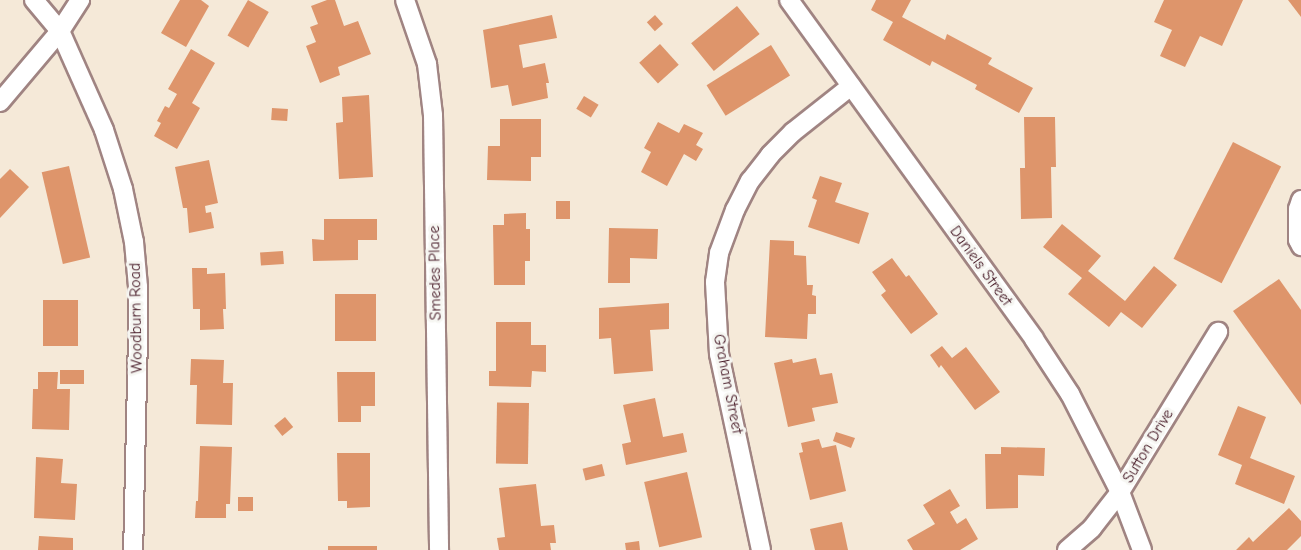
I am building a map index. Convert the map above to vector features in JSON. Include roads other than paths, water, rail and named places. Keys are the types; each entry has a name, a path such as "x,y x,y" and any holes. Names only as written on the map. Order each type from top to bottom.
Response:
{"street":[{"name":"Woodburn Road","path":"34,0 60,31 104,130 123,189 134,242 138,316 133,550"},
{"path":"0,102 60,31 80,0"},
{"name":"Smedes Place","path":"405,0 427,64 433,115 439,550"},
{"name":"Daniels Street","path":"789,0 1034,339 1070,394 1120,492 1142,550"},
{"name":"Graham Street","path":"761,550 719,354 715,282 719,253 735,210 750,181 770,154 793,132 852,86"},
{"path":"1301,200 1298,208 1298,240 1301,246"},
{"name":"Sutton Drive","path":"1067,550 1092,528 1120,492 1218,332"}]}
